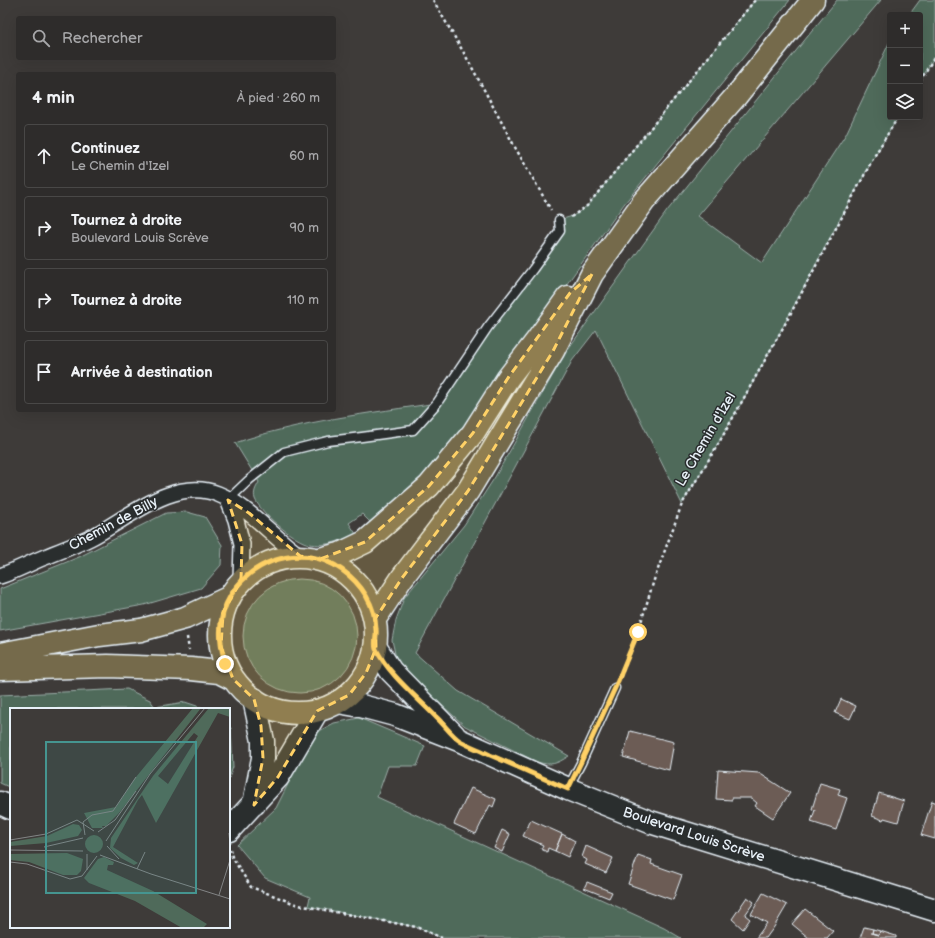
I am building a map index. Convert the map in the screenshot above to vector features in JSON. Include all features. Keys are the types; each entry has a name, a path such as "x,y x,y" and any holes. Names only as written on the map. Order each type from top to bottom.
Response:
{"main road":[{"path":"375,619 402,578 468,491 553,351 592,274 644,201 737,95 813,0"},
{"path":"0,654 99,635 141,630 185,618 235,588 264,564 288,557 310,558 340,554 365,542 429,486 473,433 508,378 538,339 570,293 592,274"},
{"path":"235,588 223,613 220,630 221,647 225,664 234,679 243,690 265,706 291,712 317,711 338,702 358,685 366,674 372,661 376,648 376,638 375,619 367,596 360,586 342,570 332,564 310,558"},
{"path":"0,669 108,666 191,669 219,672 234,679"}],"street":[{"name":"Chemin de Billy","path":"0,576 89,538 142,507 173,492 192,489 208,491 220,495 249,513 286,547 310,558"},
{"path":"228,500 236,520 242,544 235,588"},
{"name":"Boulevard Louis Scrève","path":"376,648 391,671 459,740"},
{"path":"254,699 264,741 263,758 254,805"},
{"name":"Boulevard Louis Scrève","path":"338,702 361,706 395,715 459,740 568,789 650,822 935,910"},
{"path":"230,829 254,805 278,776 317,711"},
{"path":"0,803 10,808"}],"lane":[{"path":"228,500 249,480 284,452 328,441 413,430 437,403 488,327 510,300 560,231 559,220"},
{"path":"568,789 615,688"}],"path":[{"path":"434,0 538,189 559,220 573,216 587,206 755,0"},
{"path":"923,76 935,56"},
{"name":"Le Chemin d'Izel","path":"615,688 638,632 654,580 682,504 720,441 785,324 875,155 896,120"},
{"path":"185,618 191,669"},
{"path":"230,849 232,857 251,887 298,905 416,926 442,938"}],"highlighted area":[{"path":"592,274 553,351 468,491 402,578 375,619 376,648 366,673 349,695 317,711 278,777 254,805 263,758 261,726 254,699 233,679 221,647 223,613 241,580 242,544 228,500 249,513 300,556 320,559 365,542 429,486 473,433 508,378 570,293"}],"green space":[{"path":"755,0 790,0 624,204 454,442 418,482 371,523 362,514 349,523 356,534 331,543 319,545 306,543 285,531 270,518 258,505 254,497 259,482 235,443 259,435 309,423 437,403 560,232 559,220 573,216 587,206"},
{"path":"837,0 881,0 698,216 762,263 846,134 887,47 887,120 896,120 827,243 775,343 682,504 596,330 572,361 415,653 458,691 569,756 554,764 537,762 465,726 406,673 396,658 392,640 396,620 404,598 464,525 495,477 566,352 667,211"},
{"path":"920,0 935,0 935,56 923,76 923,12 911,12"},
{"path":"187,512 205,517 222,545 221,565 201,588 144,605 0,631 0,589 79,557 166,513"},
{"path":"300,579 322,583 340,596 353,614 357,636 353,658 340,676 322,689 300,693 278,689 260,676 247,658 243,636 247,614 260,596 278,583"},
{"path":"127,689 150,700 155,707 185,702 203,708 10,708 10,788 0,783 0,695"},
{"path":"359,718 425,746 417,766 388,766 377,797 664,928 681,938 442,938 416,927 308,906 310,897 265,878 237,845 276,808 308,744 321,730 334,723"},
{"path":"230,728 231,728 233,767 230,775"}],"building":[{"path":"841,699 856,706 850,719 835,713"},
{"path":"630,731 674,742 669,770 623,757"},
{"path":"718,770 759,773 790,793 773,818 755,806 757,803 751,798 732,798 732,800 716,799"},
{"path":"820,783 840,789 838,795 847,798 836,830 811,822 815,810 812,809"},
{"path":"471,788 496,799 493,807 490,805 476,834 454,824"},
{"path":"879,793 904,801 898,822 884,818 883,820 872,816"},
{"path":"932,801 935,802 935,839 921,835"},
{"path":"531,820 562,834 555,851 548,848 547,852 541,849 543,845 523,836"},
{"path":"502,830 510,834 502,852 494,848"},
{"path":"562,834 575,841 568,857 555,851"},
{"path":"586,846 613,858 606,873 585,864 587,860 582,857"},
{"path":"638,855 652,860 651,864 682,875 673,900 628,884"},
{"path":"587,882 612,892 609,898 584,888"},
{"path":"763,893 787,905 766,938 756,938 767,923 751,914"},
{"path":"747,897 754,902 745,915 750,919 743,929 732,919"},
{"path":"805,909 833,931 827,938 809,938 792,924"},
{"path":"864,927 873,929 872,933 879,935 880,931 896,936 896,938 860,938"},
{"path":"873,929 880,931 879,935 872,933"}],"route":[{"path":"225,664 221,647 220,630 223,613 230,597 241,580 264,564 288,557 310,557 332,564 352,578 367,596 375,619 376,648 391,671 459,740 568,789 615,688 638,632"}]}
